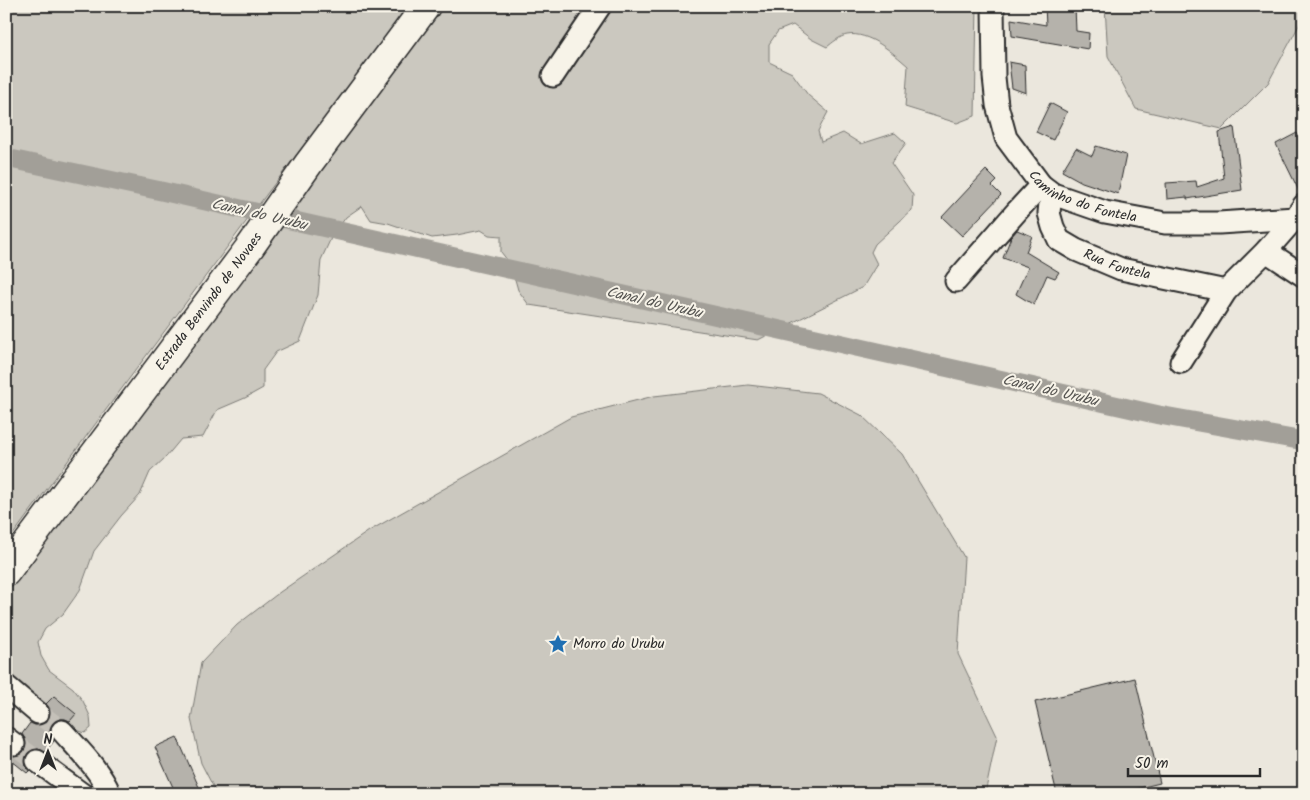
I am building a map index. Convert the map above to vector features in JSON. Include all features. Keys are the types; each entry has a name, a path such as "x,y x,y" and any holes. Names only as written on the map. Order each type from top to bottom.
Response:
{"street":[{"name":"Estrada Benvindo de Novaes","path":"6,572 250,248 308,163 426,6"},
{"path":"553,76 600,6"},
{"name":"Caminho do Fontela","path":"993,6 994,77 997,105 1006,138 1047,190 1105,212 1165,223 1218,223 1299,212"},
{"path":"956,281 1018,210 1047,190"},
{"name":"Rua Fontela","path":"1047,190 1050,203 1049,213 1059,240 1076,250 1121,269 1226,291"},
{"path":"1181,362 1226,291 1266,251 1299,212"},
{"path":"1266,251 1304,276"},
{"path":"6,686 38,713"},
{"path":"62,731 88,759 104,780 110,794"},
{"path":"37,761 82,794"}],"shaded area":[{"path":"6,6 410,6 269,191 6,544"},
{"path":"441,6 977,6 975,116 957,123 905,107 908,66 888,49 864,36 847,35 839,38 827,47 811,39 793,25 778,31 769,44 769,62 792,73 808,95 828,112 818,131 821,142 843,133 861,144 895,133 906,143 891,163 913,195 912,210 875,244 871,252 877,264 863,287 758,340 529,305 518,290 511,265 501,252 501,236 489,235 481,230 432,238 388,223 371,220 362,206 346,217 331,238 321,260 318,295 300,341 276,352 263,370 263,388 217,410 203,437 181,439 150,472 140,495 94,551 80,590 63,614 45,629 38,642 41,656 49,670 73,688 83,701 90,716 91,728 85,733 74,729 6,677 6,590 150,402 344,132"},
{"path":"1105,6 1304,6 1304,16 1268,83 1222,129 1136,109 1108,56"},
{"path":"748,385 818,393 861,415 902,454 964,557 958,654 997,736 985,794 217,794 201,763 191,719 201,663 237,625 280,592 369,531 571,417 654,396"}],"building":[{"path":"1045,6 1075,6 1076,31 1089,33 1088,49 1012,36 1011,19 1046,25"},
{"path":"1009,62 1025,65 1026,93 1012,88"},
{"path":"1050,103 1067,112 1053,140 1036,132"},
{"path":"1234,127 1242,190 1187,199 1187,197 1167,199 1166,183 1196,181 1197,187 1224,178 1219,132"},
{"path":"1297,133 1304,146 1304,193 1300,193 1276,144"},
{"path":"1096,146 1126,155 1118,194 1082,182 1062,171 1076,148 1092,156"},
{"path":"986,170 997,181 992,186 1001,195 962,236 942,217"},
{"path":"1017,230 1032,236 1026,252 1059,272 1055,278 1047,275 1034,305 1016,294 1028,267 1003,258 1011,237"},
{"path":"1135,678 1160,783 1115,794 1057,794 1035,702"},
{"path":"54,696 76,714 70,721 60,719 53,722 50,727 50,733 54,741 45,752 38,749 27,753 25,760 29,771 27,773 6,754 13,756 24,752 26,745 22,734 30,723 42,725 48,721 50,709 46,704"},
{"path":"177,737 202,794 176,794 155,747"}],"waterway":[{"name":"Canal do Urubu","path":"6,158 161,191 1159,415 1304,441"}],"tunnel":[{"path":"38,713 62,731"},
{"path":"14,744 37,761"}],"place":[{"name":"Morro do Urubu","path":"558,644"}]}
